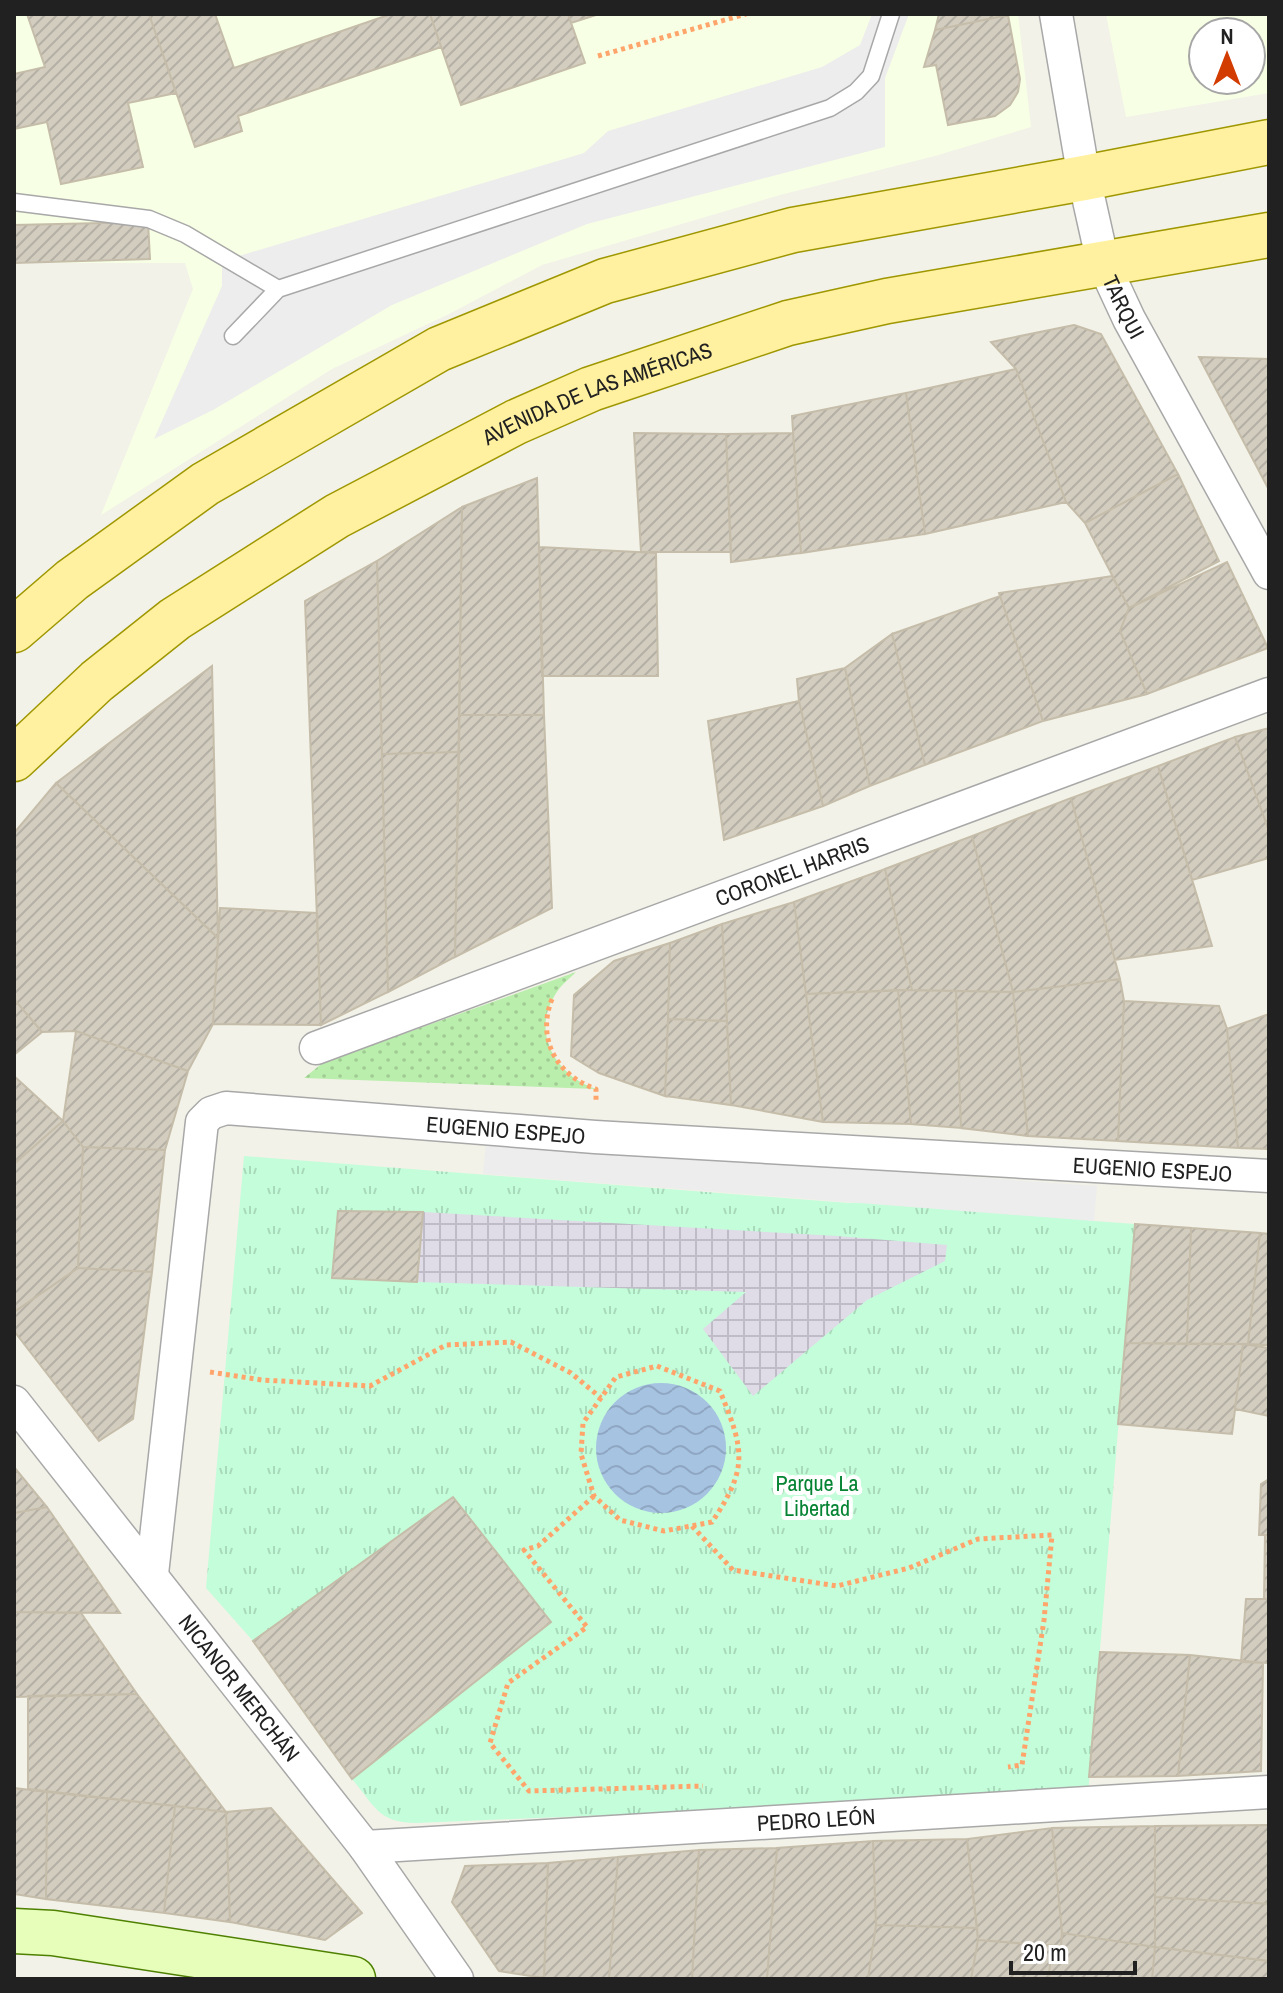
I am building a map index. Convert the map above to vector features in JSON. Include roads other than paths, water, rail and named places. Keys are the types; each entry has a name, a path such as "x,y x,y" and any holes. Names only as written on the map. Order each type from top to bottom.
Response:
{"main road":[{"path":"14,630 72,580 205,484 439,349 605,281 778,234 1269,142"},
{"name":"AVENIDA DE LAS AMÉRICAS","path":"14,759 97,681 175,619 337,516 516,422 591,389 788,323 887,301 1269,235"},
{"path":"14,1931 53,1933 353,1979"}],"street":[{"name":"TARQUI","path":"1056,14 1084,178 1103,263 1129,319 1269,573"},
{"name":"CORONEL HARRIS","path":"316,1048 1269,694"},
{"name":"EUGENIO ESPEJO","path":"152,1574 202,1122 211,1113 226,1108 595,1137 1269,1176"},
{"name":"NICANOR MERCHÁN","path":"14,1402 365,1847 457,1979"},
{"name":"PEDRO LEÓN","path":"365,1847 1269,1792"}],"lane":[{"path":"233,336 278,289 830,108 856,92 871,76 891,14"},
{"path":"14,202 149,219 185,234 278,289"}],"water":[{"path":"661,1383 686,1388 707,1402 721,1423 726,1448 721,1473 707,1494 686,1508 661,1513 636,1508 615,1494 601,1473 596,1448 601,1423 615,1402 636,1388"}],"park label":[{"name":"Parque La Libertad","path":"817,1496"}]}
